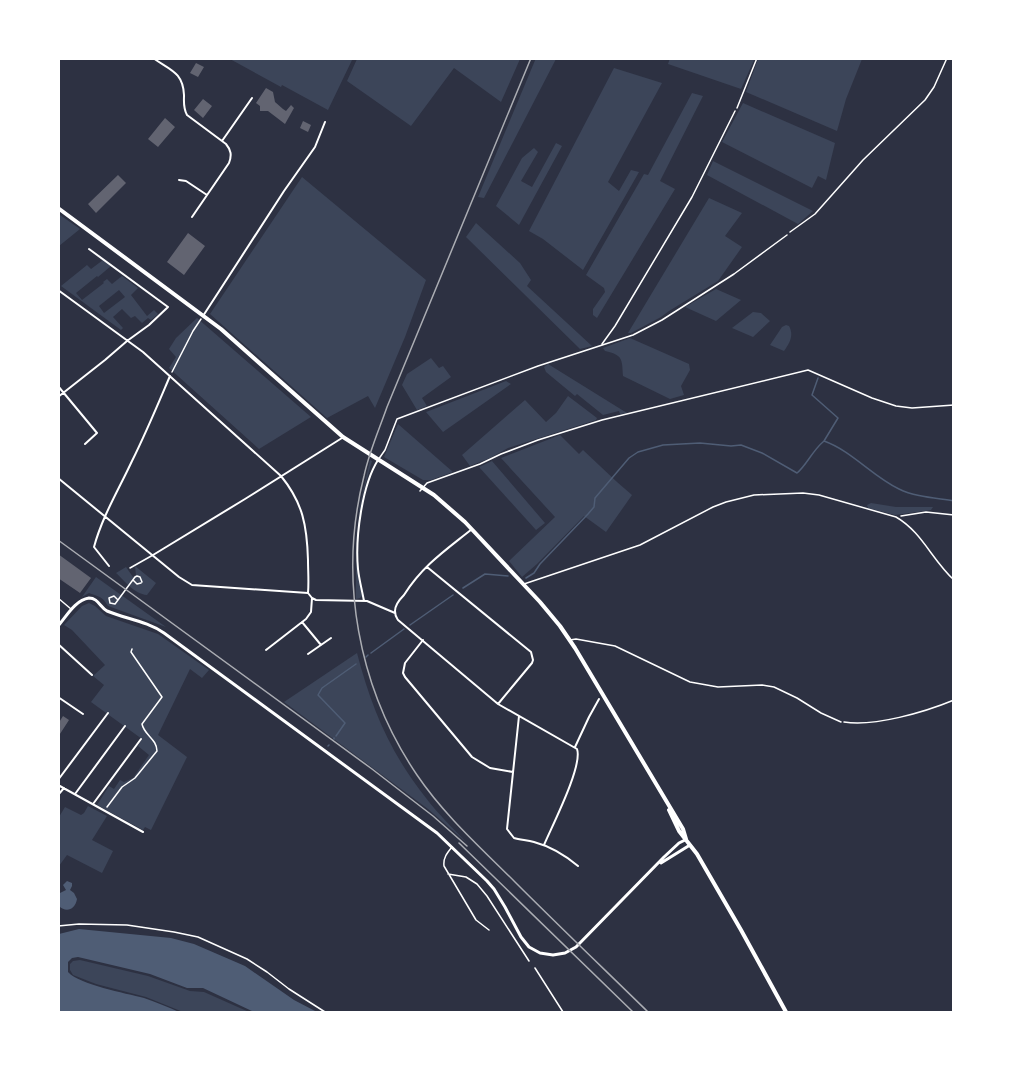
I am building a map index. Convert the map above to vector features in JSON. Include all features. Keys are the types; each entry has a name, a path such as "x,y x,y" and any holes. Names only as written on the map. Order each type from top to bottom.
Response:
{"main road":[{"path":"58,208 203,316 343,437 453,511 523,584 550,614 569,640 683,829 686,839 741,930 786,1012"}],"street":[{"path":"153,58 181,79 184,108 187,115 231,150 231,159 192,216"},
{"path":"222,141 252,98"},
{"path":"203,316 315,147 325,122"},
{"path":"178,180 186,181 207,195"},
{"path":"58,397 149,325 168,307 89,249"},
{"path":"58,290 143,352 281,476 298,501 307,542 311,612 302,622 266,650"},
{"path":"109,566 94,547 105,517 142,442 170,376"},
{"path":"58,386 97,433 85,444"},
{"path":"153,555 343,437"},
{"path":"364,601 358,568 358,543 366,489 378,460"},
{"path":"58,478 192,585 309,593"},
{"path":"472,529 442,551 427,566 405,592 396,606 395,613 398,620 498,704 575,747 579,754 576,766 544,845"},
{"path":"427,566 531,652 532,663 498,704"},
{"path":"58,626 80,601 90,598 96,600 106,610 155,627 164,633 437,833 494,889 525,942 534,950 550,955 571,951 679,843 686,839"},
{"path":"312,598 364,601 395,613"},
{"path":"302,622 321,645"},
{"path":"308,654 331,638"},
{"path":"423,640 405,663 403,672 405,677 472,757 490,768 513,772"},
{"path":"58,644 92,675"},
{"path":"58,697 83,714"},
{"path":"575,747 599,699"},
{"path":"58,780 108,713"},
{"path":"519,716 507,829 514,838 544,845 578,866"},
{"path":"75,794 125,726"},
{"path":"93,805 141,739"},
{"path":"58,785 143,832"},
{"path":"58,795 64,788"},
{"path":"657,866 690,845"}],"lane":[{"path":"601,345 615,326 692,196 735,111"},
{"path":"378,460 385,450 397,419 538,366 623,339 662,320 751,264 787,235"},
{"path":"422,489 427,483 480,465 501,454 602,420 808,370 896,406 912,408 954,405"},
{"path":"523,584 640,545 719,504 754,495 795,492 814,494 896,517 916,533 937,563 954,580"},
{"path":"130,568 153,555"},
{"path":"58,598 72,609"},
{"path":"569,640 576,639 615,646 690,682 728,688 762,685 774,687 841,722"},
{"path":"452,847 443,861 444,866 476,920 489,930"},
{"path":"448,874 466,877 477,884 529,961"},
{"path":"535,968 562,1012"}],"path":[{"path":"735,111 757,58"},
{"path":"787,235 815,214 863,160 925,100 934,87 946,58"},
{"path":"170,376 203,316"},
{"path":"896,517 926,513 954,515"},
{"path":"116,603 138,580"},
{"path":"115,614 117,598 110,597 110,602 116,603"},
{"path":"103,810 122,787 135,778 157,751 157,745 144,730 142,724 162,697 131,652 132,649"},
{"path":"841,722 861,723 887,719 932,709 954,700"},
{"path":"58,926 128,925 198,937 247,959 325,1012"}],"shaded area":[{"path":"357,58 520,59 501,102 454,68 411,126 347,81"},
{"path":"536,58 556,59 484,198 478,197"},
{"path":"670,58 749,58 754,60 741,89 668,64"},
{"path":"230,59 352,60 328,110"},
{"path":"758,59 862,59 846,99 837,131 746,92"},
{"path":"614,68 662,83 608,182 619,191 631,170 639,172 583,270 529,231"},
{"path":"692,93 703,96 660,181 675,189 597,318 593,315 593,309 605,292 604,288 586,275 644,174 648,175"},
{"path":"743,103 835,143 826,180 818,176 812,188 722,142"},
{"path":"556,143 562,146 519,225 496,206 522,158 534,148 538,152 521,181 532,187"},
{"path":"713,161 813,211 798,224 707,175"},
{"path":"302,177 426,280 375,408 368,396 327,418 210,314"},
{"path":"709,198 742,213 725,236 742,247 718,281 661,317 628,333"},
{"path":"59,216 80,229 59,246"},
{"path":"476,223 520,263 531,280 527,286 592,346 580,349 466,237"},
{"path":"103,260 111,266 76,293 82,300 107,279 112,284 122,276 138,288 131,295 147,316 154,310 158,314 142,323 135,316 131,318 122,309 113,317 123,328 121,330 61,286 87,265 91,269","holes":["119,290 125,297 104,313 99,306"]},
{"path":"716,289 741,300 716,321 685,307"},
{"path":"753,312 761,313 770,321 753,337 732,328"},
{"path":"197,318 311,417 259,449 169,368 176,357 169,349 176,338"},
{"path":"789,326 791,336 784,351 770,345 782,327"},
{"path":"630,338 689,364 690,370 681,386 684,395 670,399 623,376 618,356 603,348"},
{"path":"431,358 439,368 443,366 451,377 422,398 427,406 417,410 402,385 407,374"},
{"path":"548,364 627,413 620,414 619,411 603,415 546,372 544,367"},
{"path":"506,381 511,384 443,432 426,412"},
{"path":"568,396 597,418 596,420 508,448 470,466 462,455 525,400 546,422 556,413"},
{"path":"398,424 453,472 431,480 423,480 384,457"},
{"path":"560,435 579,454 583,450 632,495 606,532 584,516 522,577 509,561 555,517 501,458"},
{"path":"370,460 372,461 363,496 358,520"},
{"path":"492,461 545,523 536,530 479,467"},
{"path":"871,503 896,507 933,507 931,510 895,515 868,508 867,505"},
{"path":"356,558 362,596 356,599"},
{"path":"135,566 156,583 147,595 134,590 116,573 126,567 133,577 136,575"},
{"path":"96,577 166,627 108,606 98,596 89,593 82,597"},
{"path":"89,603 106,616 158,634 209,670 202,678 190,669 158,735 187,757 151,830 145,827 143,830 97,805 109,786 114,789 120,780 124,782 133,778 149,755 138,746 142,739 91,702 104,685 93,676 105,665 72,630 64,625 82,606"},
{"path":"357,653 375,711 392,747 413,781 467,843 428,809 284,702"},
{"path":"88,806 107,816 92,840 113,851 102,873 67,855 59,866 59,817 65,807 81,815"},
{"path":"67,881 72,883 70,890 77,899 74,906 67,910 59,906 58,894 66,890 63,885"},
{"path":"79,929 171,938 194,944 245,966 294,1000 317,1012 254,1012 203,988 187,988 150,974 78,957 68,962 68,972 74,977 103,988 144,998 179,1012 59,1012 59,934"},
{"path":"80,960 148,976 190,991 204,992 249,1012 183,1012 146,997 96,984 73,975 70,964"}],"building":[{"path":"196,63 204,67 198,77 190,73"},
{"path":"266,88 273,92 275,102 283,109 286,111 291,105 294,108 285,124 268,111 260,111 260,106 256,103"},
{"path":"203,99 212,106 203,118 194,110"},
{"path":"165,118 175,127 158,147 148,139"},
{"path":"303,121 311,125 308,132 300,128"},
{"path":"118,175 126,183 96,213 88,204"},
{"path":"188,233 205,246 184,275 167,262"},
{"path":"58,554 91,578 80,593 58,578"},
{"path":"63,716 69,720 58,737 58,724"}],"waterway":[{"path":"818,378 812,395 838,418 824,441"},
{"path":"526,578 534,573 588,514 594,507 595,498 629,458 638,452 663,445 700,443 741,445 762,453 797,473 824,441 844,451 889,484 905,492 954,501"},
{"path":"463,588 485,574 508,576"},
{"path":"410,625 453,595"},
{"path":"371,653 404,629"},
{"path":"336,736 345,723 318,695 322,688 356,664"}],"railway":[{"path":"531,58 371,450 356,515 353,554 354,592 367,669 380,706 417,775 463,831 648,1012"},
{"path":"58,540 372,769 433,816 467,846"},
{"path":"459,843 633,1012"}]}
